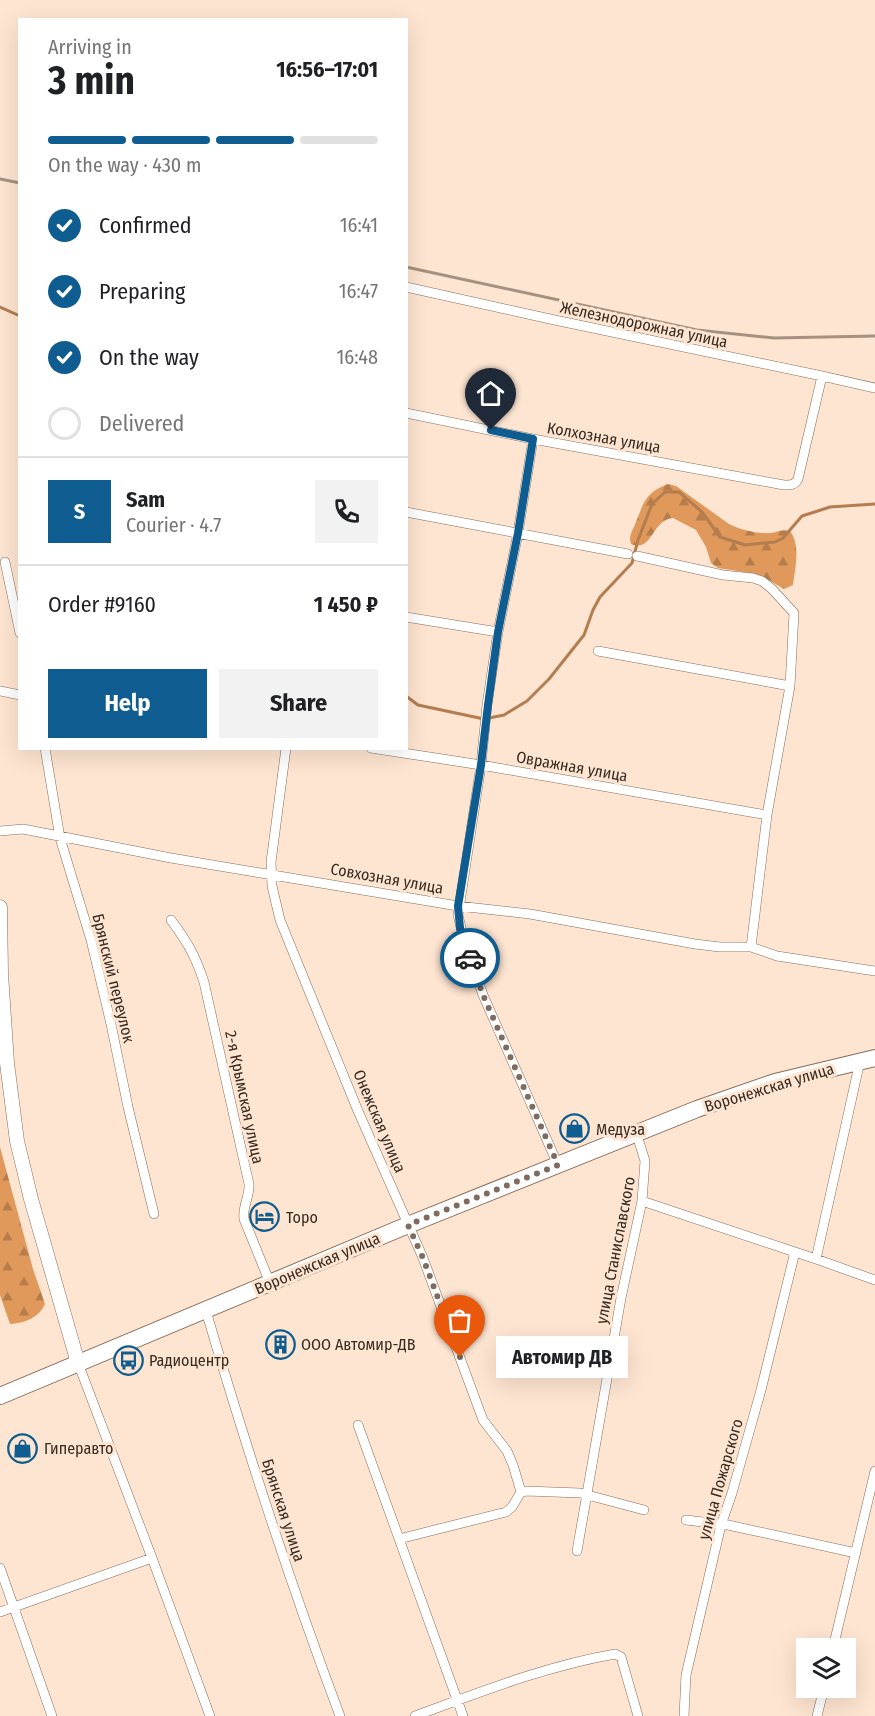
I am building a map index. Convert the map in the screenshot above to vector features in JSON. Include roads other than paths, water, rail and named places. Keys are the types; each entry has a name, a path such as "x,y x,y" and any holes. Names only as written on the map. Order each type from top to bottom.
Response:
{"highway":[{"name":"Воронежская улица","path":"0,1396 636,1132 744,1092 867,1059"}],"main road":[{"path":"0,907 7,1063 17,1141 31,1199 78,1363"}],"street":[{"name":"Железнодорожная улица","path":"408,287 875,388"},
{"name":"Колхозная улица","path":"408,412 533,439 784,485 796,483 798,479 822,376"},
{"path":"533,439 518,533 498,632 481,765 458,906 460,928 483,995 558,1165"},
{"path":"408,512 753,578 762,581 772,589 794,613 790,686 767,815 752,947"},
{"path":"6,562 18,623"},
{"path":"408,617 498,632"},
{"path":"598,651 790,686"},
{"path":"0,691 18,695"},
{"name":"Брянский переулок","path":"45,750 60,838 93,950 154,1214"},
{"name":"Онежская улица","path":"286,750 272,852 275,900 280,920 336,1059 428,1271 483,1420 507,1451 521,1492"},
{"name":"Овражная улица","path":"384,750 767,815"},
{"name":"Совхозная улица","path":"0,831 23,830 171,858 458,906 530,914 720,947 752,947 777,956 875,971"},
{"name":"2-я Крымская улица","path":"171,920 188,943 204,982 249,1184 244,1219 270,1283"},
{"path":"816,1258 867,1059"},
{"name":"улица Станиславского","path":"577,1551 621,1298 642,1201 645,1161 636,1132"},
{"path":"642,1201 816,1258 875,1280"},
{"name":"улица Пожарского","path":"684,1716 686,1675 721,1525 761,1390 795,1252"},
{"name":"Брянская улица","path":"206,1311 277,1538 340,1716"},
{"path":"78,1363 210,1716"},
{"path":"358,1425 463,1716"},
{"path":"835,1638 875,1471"},
{"path":"399,1539 506,1512 521,1492 573,1492 644,1510"},
{"path":"686,1520 856,1553"},
{"path":"0,1612 152,1558"},
{"path":"0,1568 52,1716"},
{"path":"415,1716 578,1661 615,1654 621,1657 638,1716"},
{"path":"817,1716 822,1698"}],"waterway":[{"path":"0,307 18,315"},
{"path":"408,698 418,705 484,719 504,715 527,701 549,679 584,635 600,597 632,563 652,504 665,492 679,492 702,512 720,537 745,545 775,542 783,538 802,516 830,507 875,504"}],"railway":[{"path":"0,179 18,183"},
{"path":"408,267 697,330 774,338 875,336"}],"place":[{"name":"Медуза","path":"575,1129"},
{"name":"Торо","path":"265,1217"},
{"name":"ООО Автомир-ДВ","path":"280,1344"},
{"name":"Автомир ДВ","path":"460,1357"},
{"name":"Радиоцентр","path":"128,1360"},
{"name":"Гиперавто","path":"23,1448"}]}
